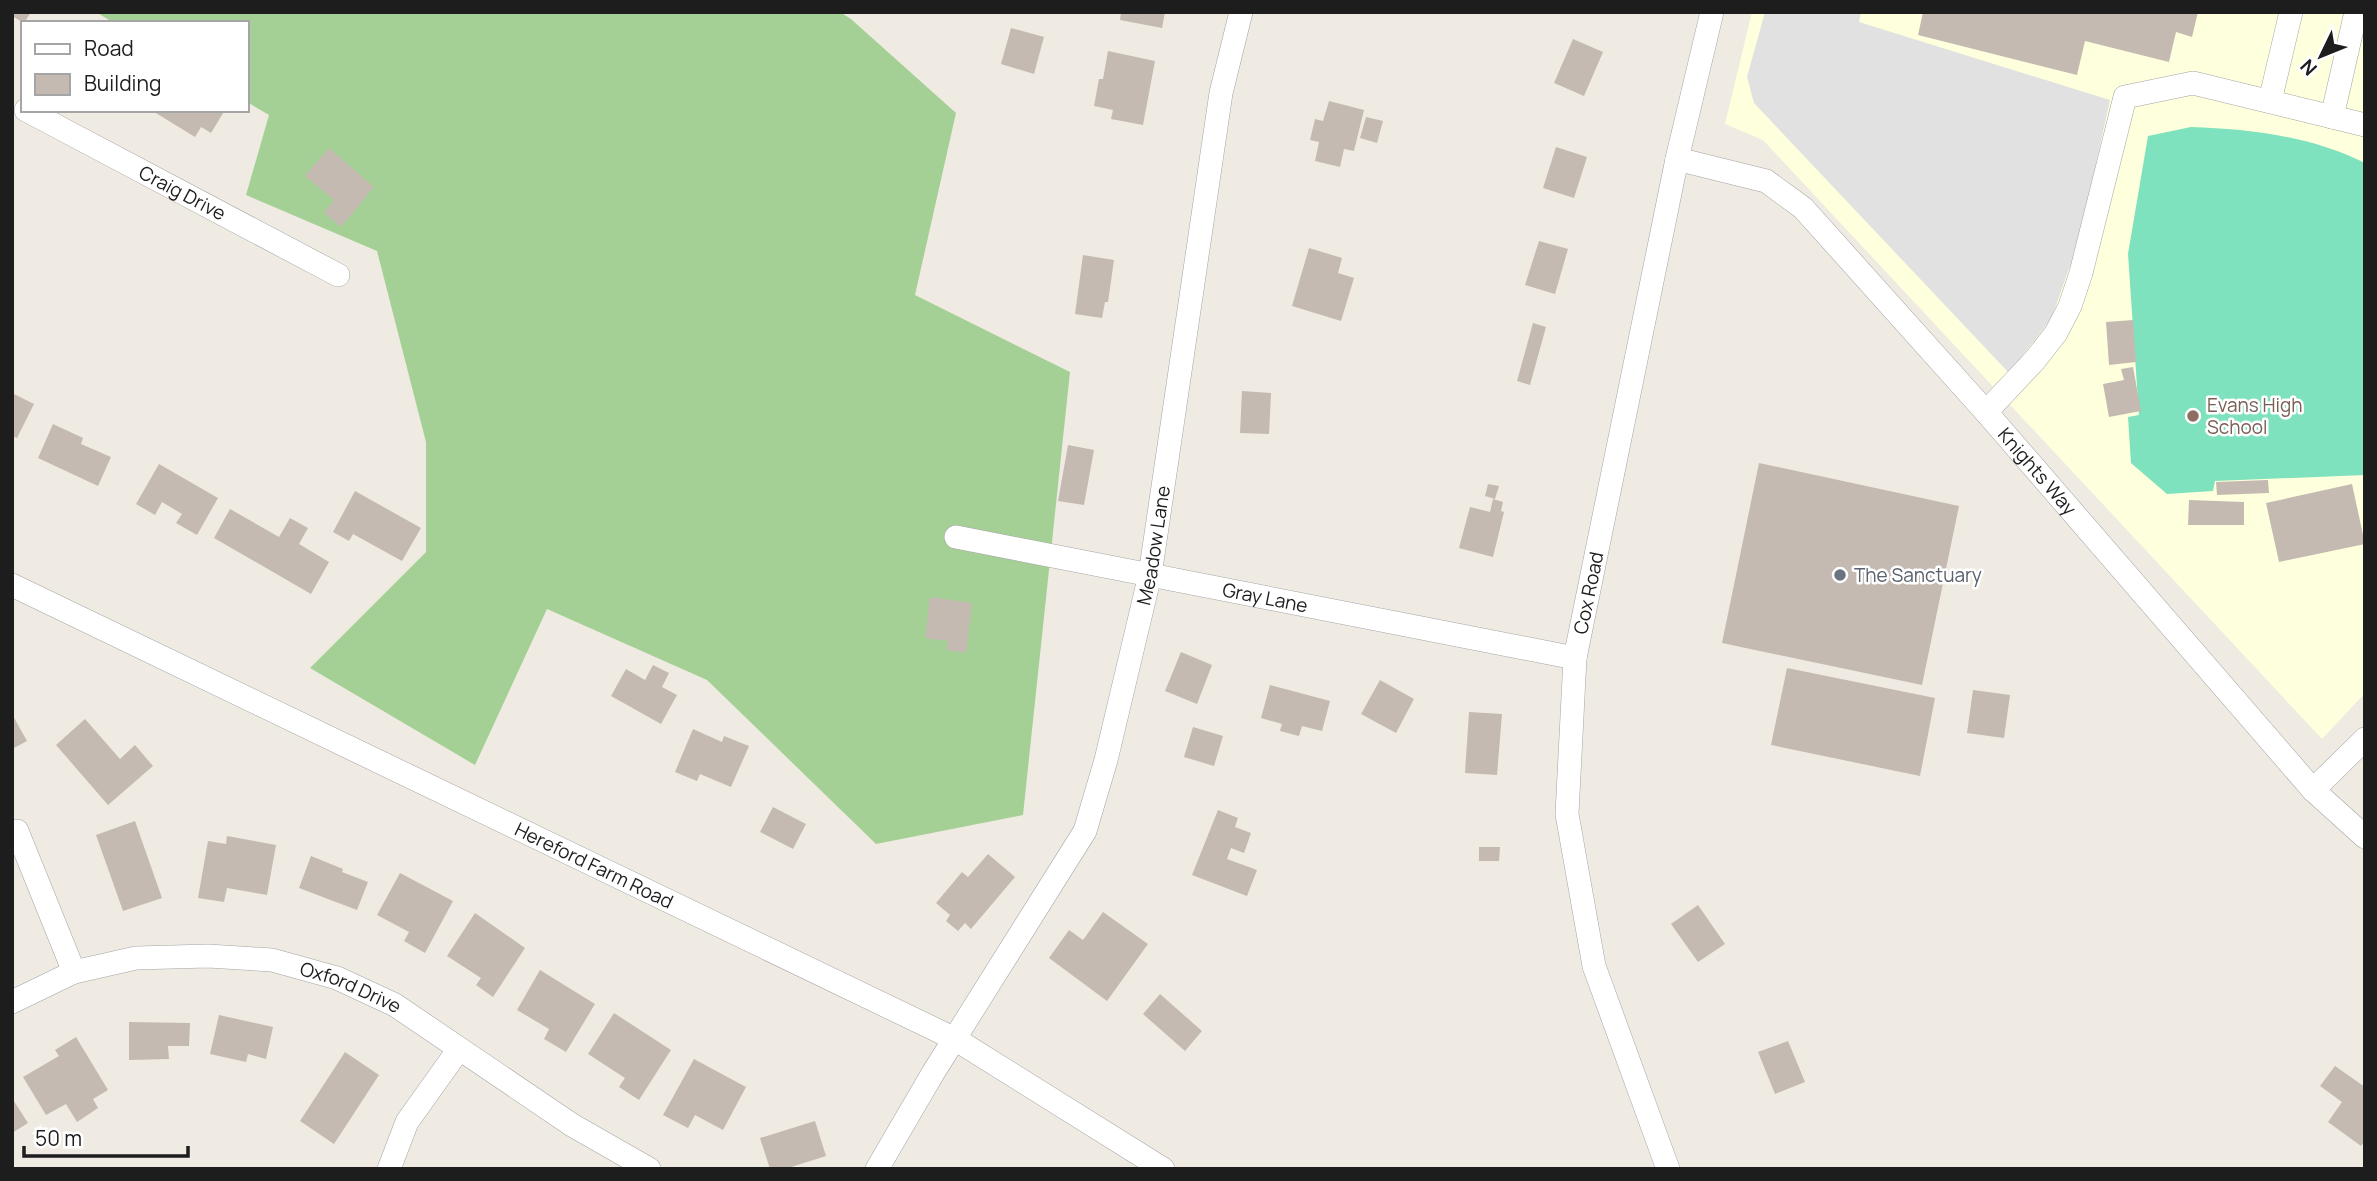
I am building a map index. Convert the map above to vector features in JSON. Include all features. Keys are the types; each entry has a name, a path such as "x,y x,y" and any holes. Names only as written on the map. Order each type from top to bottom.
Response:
{"street":[{"name":"Meadow Lane","path":"877,1169 933,1073 1085,831 1106,760 1150,575 1221,93 1241,12"},
{"name":"Cox Road","path":"1668,1169 1594,966 1567,814 1575,658 1676,159 1712,12"},
{"path":"2270,102 2291,12"},
{"path":"2332,117 2356,12"},
{"path":"1986,412 2056,334 2070,306 2081,273 2125,97 2193,83 2365,125"},
{"name":"Craig Drive","path":"31,112 338,275"},
{"name":"Knights Way","path":"1676,159 1766,181 1803,208 1986,412 2313,790 2365,837"},
{"name":"Gray Lane","path":"956,537 1575,658"},
{"name":"Hereford Farm Road","path":"12,585 955,1039 1163,1169"},
{"path":"2313,790 2365,739"},
{"path":"17,831 74,972"},
{"name":"Oxford Drive","path":"12,1002 74,972 136,958 208,956 272,960 337,978 395,1005 572,1125 649,1169"},
{"path":"389,1169 407,1122 459,1049"}],"shaded area":[{"name":"Evans High School","path":"1752,12 2365,12 2365,693 2322,739 1763,140 1725,124"},
{"path":"1765,12 1861,12 1859,22 2110,100 2079,241 2051,319 2009,373 1754,103 1747,77"}],"green space":[{"path":"96,12 840,12 851,19 956,113 915,295 1070,372 1023,815 876,844 707,680 547,609 475,765 310,668 426,552 426,442 377,251 246,195 269,115 248,103 248,21 111,21"},
{"path":"2191,127 2236,130 2302,140 2365,163 2365,475 2215,481 2213,491 2167,494 2131,463 2128,417 2139,415 2128,254 2148,136"}],"building":[{"path":"12,12 31,12 25,21 12,16"},
{"path":"1121,12 1165,12 1162,28 1120,20"},
{"path":"1923,12 2198,12 2192,37 2176,32 2169,62 2085,41 2077,75 1918,35"},
{"path":"1011,28 1044,37 1034,74 1001,64"},
{"path":"1573,39 1603,52 1584,96 1554,83"},
{"path":"1108,51 1155,61 1143,125 1111,119 1113,110 1094,106"},
{"path":"1329,101 1364,110 1354,151 1344,149 1340,167 1315,161 1319,142 1310,140 1315,119 1323,121"},
{"path":"154,112 224,112 211,133 201,127 195,137"},
{"path":"1366,117 1383,121 1377,143 1360,138"},
{"path":"1556,147 1587,157 1574,198 1543,188"},
{"path":"329,148 374,187 341,227 324,213 334,200 305,176"},
{"path":"1539,241 1568,249 1555,294 1525,285"},
{"path":"1309,248 1342,258 1338,273 1354,278 1341,321 1292,306"},
{"path":"1083,255 1114,260 1108,302 1105,302 1102,318 1075,314"},
{"path":"2133,320 2136,362 2109,365 2106,322"},
{"path":"1533,323 1546,327 1530,385 1517,381"},
{"path":"2133,367 2141,411 2109,417 2103,384 2124,380 2121,369"},
{"path":"1242,391 1271,393 1269,434 1240,433"},
{"path":"12,393 34,404 17,438 12,436"},
{"path":"53,424 83,438 81,444 111,457 98,486 38,458"},
{"path":"1068,445 1094,450 1084,505 1058,501"},
{"name":"The Sanctuary","path":"1759,463 1959,506 1922,685 1722,643"},
{"path":"159,464 218,498 197,535 176,523 182,514 162,502 155,515 136,504"},
{"path":"2268,480 2269,493 2217,495 2216,482"},
{"path":"1488,484 1499,486 1495,499 1485,496"},
{"path":"2352,484 2365,544 2279,562 2266,503"},
{"path":"355,491 421,528 402,561 353,534 349,541 333,532"},
{"path":"1493,499 1503,502 1501,511 1504,512 1493,557 1459,548 1470,507 1490,512"},
{"path":"2189,500 2244,502 2244,525 2188,525"},
{"path":"230,509 279,537 290,518 308,528 299,544 329,562 311,594 214,538"},
{"path":"930,597 972,603 966,653 947,650 948,641 925,638"},
{"path":"1181,652 1212,665 1197,704 1165,691"},
{"path":"653,665 669,673 662,687 677,695 661,724 611,696 626,669 645,680"},
{"path":"1787,668 1935,698 1920,776 1771,745"},
{"path":"1380,680 1414,699 1396,733 1361,714"},
{"path":"1270,685 1330,701 1322,731 1302,726 1299,736 1280,731 1282,724 1261,718"},
{"path":"1973,690 2010,695 2004,738 1967,733"},
{"path":"1469,712 1502,714 1497,775 1465,773"},
{"path":"12,714 27,741 12,749"},
{"path":"85,719 120,759 135,745 153,766 108,805 56,745"},
{"path":"1193,727 1223,736 1214,766 1184,757"},
{"path":"693,729 722,742 724,736 749,746 731,787 700,774 697,781 675,772"},
{"path":"773,807 806,824 793,849 760,832"},
{"path":"1218,810 1238,818 1235,827 1251,833 1244,853 1231,848 1227,859 1257,870 1247,896 1192,875"},
{"path":"135,821 162,898 123,911 96,835"},
{"path":"227,836 276,845 267,895 227,888 224,902 198,898 208,841 226,844"},
{"path":"1479,847 1500,847 1499,861 1479,861"},
{"path":"988,854 1015,877 971,929 965,923 958,931 946,921 950,915 936,903 962,872 968,877"},
{"path":"311,856 368,882 357,910 299,888"},
{"path":"400,873 453,901 425,953 404,941 409,932 377,915"},
{"path":"1698,905 1725,944 1698,962 1671,924"},
{"path":"1103,912 1148,944 1107,1001 1049,958 1069,930 1083,940"},
{"path":"475,913 525,948 493,997 476,985 481,978 447,956"},
{"path":"540,970 595,1004 566,1052 544,1039 549,1029 517,1010"},
{"path":"1160,994 1202,1031 1185,1051 1143,1014"},
{"path":"614,1013 671,1050 639,1100 619,1087 625,1078 588,1054"},
{"path":"219,1015 273,1027 266,1059 248,1054 246,1062 210,1054"},
{"path":"129,1022 190,1023 189,1046 168,1046 169,1059 129,1060"},
{"path":"76,1037 108,1090 93,1099 98,1108 77,1122 66,1104 46,1115 23,1077 59,1056 55,1050"},
{"path":"1788,1041 1805,1082 1775,1094 1758,1052"},
{"path":"345,1052 379,1075 334,1144 300,1121"},
{"path":"694,1059 746,1087 723,1130 695,1115 688,1128 663,1115"},
{"path":"2335,1066 2365,1087 2365,1140 2361,1146 2328,1122 2342,1102 2320,1086"},
{"path":"12,1098 28,1123 12,1133"},
{"path":"815,1121 826,1156 785,1169 770,1169 760,1138"}],"place":[{"name":"Evans High School","path":"2193,416"},
{"name":"The Sanctuary","path":"1840,575"}]}
